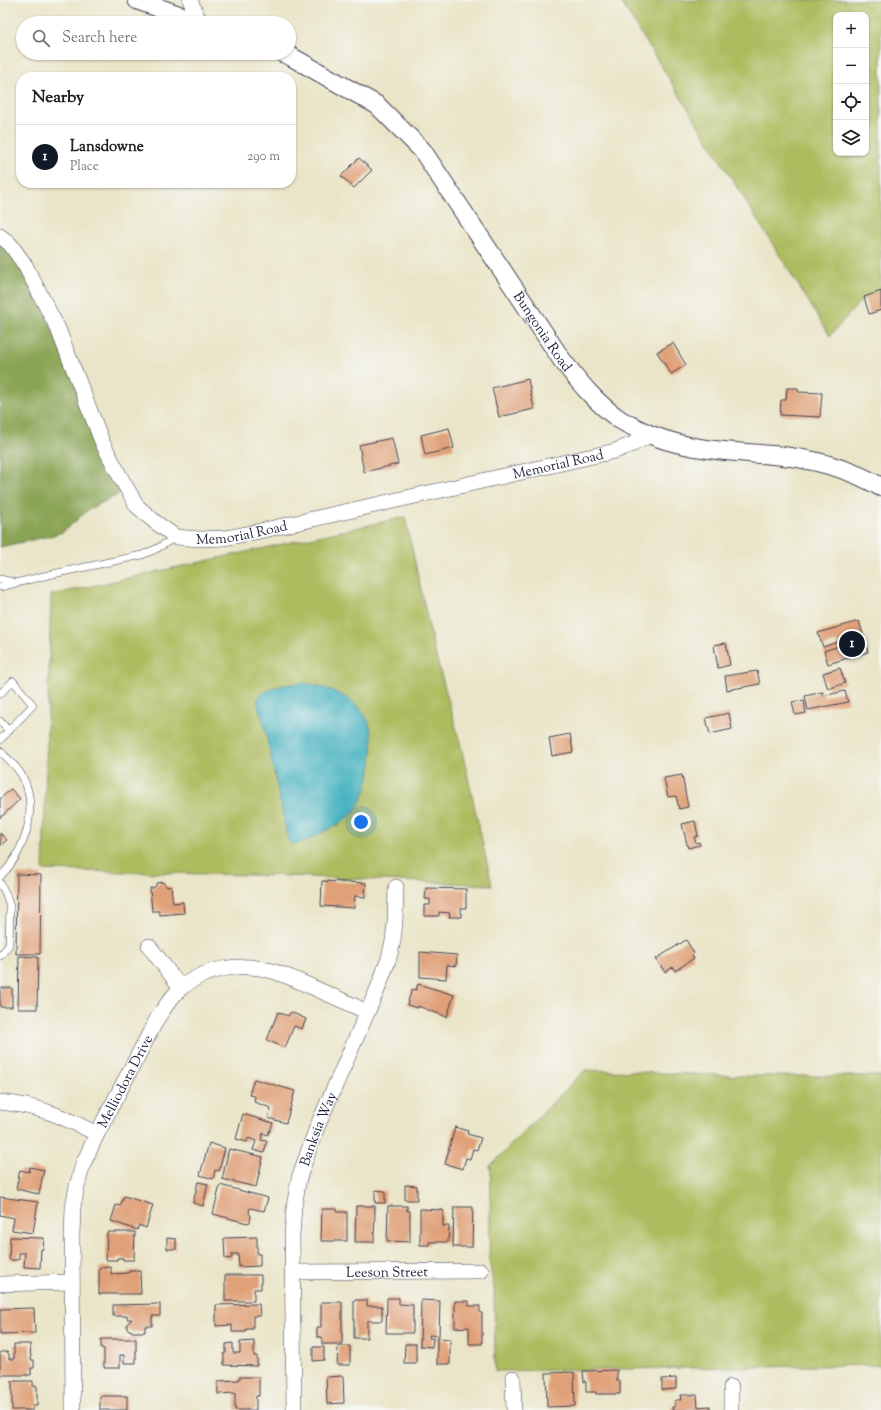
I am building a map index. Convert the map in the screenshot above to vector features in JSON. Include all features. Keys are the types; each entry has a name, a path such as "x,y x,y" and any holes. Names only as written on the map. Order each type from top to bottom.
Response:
{"street":[{"path":"137,0 181,16"},
{"path":"190,0 197,16"},
{"name":"Bungonia Road","path":"296,59 377,105 422,150 562,360 599,404 620,420 650,435 676,444 703,449 784,456 828,465 867,479 881,487"},
{"name":"Memorial Road","path":"0,236 10,244 25,265 58,329 103,444 137,506 155,522 176,537 206,539 225,538 258,531 615,451 650,435"},
{"name":"Banksia Way","path":"294,1410 292,1236 293,1214 299,1178 317,1127 390,958 394,941 396,888"},
{"path":"149,946 182,988"},
{"name":"Melliodora Drive","path":"72,1410 73,1207 77,1186 83,1164 97,1134 158,1017 170,1000 182,988 210,972 232,967 252,967 271,971 296,980 367,1012"},
{"path":"0,1102 19,1104 44,1110 67,1119 97,1134"},
{"name":"Leeson Street","path":"293,1272 481,1271"},
{"path":"0,1284 72,1282"},
{"path":"513,1378 514,1410"},
{"path":"731,1387 731,1410"}],"lane":[{"path":"0,587 48,575 142,556 176,537"},
{"path":"0,579 20,583"},
{"path":"0,592 20,583"},
{"path":"0,694 13,681 33,705 0,740"},
{"path":"0,721 9,731"},
{"path":"0,751 17,768 25,782 30,810 28,826 23,842 8,868 0,877"},
{"path":"0,883 6,894 10,907 9,945 0,956"}],"green space":[{"path":"620,0 881,0 881,291 864,297 830,336"},
{"path":"0,241 15,258 51,325 121,493 88,510 63,532 0,547"},
{"path":"405,517 434,649 460,742 492,885 289,876 43,870 51,595"},
{"path":"585,1070 745,1076 881,1076 881,1365 495,1371 494,1288 489,1260 490,1166"}],"water":[{"path":"304,683 335,692 358,706 364,714 371,731 372,752 368,782 361,800 355,810 334,827 306,841 291,844 288,839 264,724 257,702 264,692 270,689 284,685"}],"building":[{"path":"359,158 372,170 354,188 341,176"},
{"path":"881,291 881,310 869,314 864,297"},
{"path":"673,343 686,365 671,374 657,352"},
{"path":"528,379 534,409 499,417 492,388"},
{"path":"787,388 798,388 798,392 822,393 820,417 780,415 781,400 786,400"},
{"path":"449,428 454,448 425,455 421,435"},
{"path":"392,438 398,464 364,472 359,445"},
{"path":"859,621 868,652 828,664 824,651 839,646 837,642 823,647 818,633"},
{"path":"726,643 730,665 718,668 714,645"},
{"path":"840,668 845,683 828,689 823,673"},
{"path":"757,671 760,684 727,690 725,676"},
{"path":"845,691 848,702 808,710 805,696 823,692 823,696"},
{"path":"804,700 806,713 795,715 792,702"},
{"path":"729,713 732,729 710,734 706,718"},
{"path":"570,734 573,752 552,756 549,738"},
{"path":"682,775 688,807 679,809 676,796 668,797 664,778"},
{"path":"11,789 20,799 0,818 0,799"},
{"path":"695,821 698,836 694,837 696,843 699,842 700,845 688,848 682,824"},
{"path":"0,833 7,840 0,846"},
{"path":"17,874 41,875 40,954 16,954"},
{"path":"322,881 366,883 365,897 355,896 354,908 321,906"},
{"path":"163,882 167,887 171,886 173,903 183,902 184,913 160,915 159,911 152,911 150,888 154,888 157,883"},
{"path":"426,888 466,889 466,908 461,908 461,917 449,917 450,913 439,912 439,916 424,916 424,905 430,905 430,899 425,899"},
{"path":"686,940 694,953 692,955 694,958 675,971 673,967 665,972 656,959"},
{"path":"420,952 457,955 456,966 447,965 446,979 420,977"},
{"path":"19,956 38,957 37,1009 18,1009"},
{"path":"418,984 454,995 447,1017 418,1006 418,1008 407,1005 412,989 416,990"},
{"path":"0,988 12,988 12,1007 0,1007"},
{"path":"278,1012 288,1016 291,1012 306,1019 302,1029 294,1026 285,1048 267,1040"},
{"path":"254,1079 295,1091 286,1123 268,1118 271,1108 254,1102 255,1096 249,1095"},
{"path":"243,1114 273,1123 268,1135 263,1133 261,1140 267,1141 264,1153 253,1150 256,1141 248,1138 247,1142 236,1139"},
{"path":"455,1127 468,1131 467,1134 481,1138 477,1150 473,1149 470,1159 466,1158 463,1169 445,1164"},
{"path":"209,1143 225,1148 219,1171 215,1170 213,1179 200,1175"},
{"path":"229,1149 263,1157 256,1187 222,1179"},
{"path":"30,1167 44,1170 39,1194 16,1189 20,1170 29,1172"},
{"path":"198,1182 208,1184 203,1206 193,1203"},
{"path":"220,1185 268,1198 264,1211 250,1208 250,1222 247,1223 213,1214"},
{"path":"405,1185 417,1186 417,1200 405,1200"},
{"path":"375,1190 385,1191 385,1203 375,1203"},
{"path":"124,1196 153,1205 146,1228 139,1225 137,1230 111,1221 116,1205 120,1206"},
{"path":"0,1197 38,1202 33,1233 12,1230 14,1218 0,1215"},
{"path":"356,1206 375,1206 374,1242 355,1242"},
{"path":"388,1206 407,1206 407,1211 410,1211 410,1242 387,1241"},
{"path":"454,1207 473,1207 472,1247 453,1247"},
{"path":"322,1209 337,1209 337,1212 347,1212 347,1241 321,1241"},
{"path":"420,1209 443,1210 443,1226 449,1226 448,1242 429,1242 429,1245 420,1245"},
{"path":"107,1232 135,1232 134,1260 123,1260 123,1258 117,1258 117,1260 106,1260"},
{"path":"10,1237 44,1238 43,1249 41,1249 40,1268 24,1267 25,1253 19,1253 19,1259 17,1260 9,1259"},
{"path":"257,1237 257,1254 260,1254 260,1266 239,1267 238,1254 232,1254 232,1258 225,1259 224,1238"},
{"path":"167,1238 176,1239 176,1249 167,1249"},
{"path":"111,1267 111,1274 140,1271 141,1294 99,1294 99,1268"},
{"path":"225,1275 261,1275 261,1289 254,1289 254,1301 225,1301"},
{"path":"387,1298 399,1298 399,1304 413,1305 413,1333 386,1333"},
{"path":"354,1300 367,1300 367,1306 382,1306 382,1321 367,1321 367,1338 354,1338"},
{"path":"421,1300 440,1301 439,1336 429,1335 429,1338 433,1338 432,1347 420,1346"},
{"path":"455,1301 469,1301 469,1306 480,1306 480,1313 482,1313 482,1344 469,1344 469,1327 455,1328"},
{"path":"321,1302 342,1302 342,1344 322,1344 322,1337 317,1337 317,1327 321,1327"},
{"path":"160,1304 160,1316 152,1316 152,1326 145,1326 145,1332 132,1332 127,1329 127,1324 132,1319 127,1319 127,1316 113,1316 113,1305"},
{"path":"259,1304 260,1316 253,1316 253,1329 246,1329 246,1332 232,1332 232,1325 216,1326 216,1305"},
{"path":"34,1308 35,1333 0,1334 0,1309"},
{"path":"437,1338 450,1339 450,1364 437,1364"},
{"path":"101,1339 136,1339 136,1363 124,1363 124,1355 120,1355 120,1368 104,1368 104,1349 101,1348"},
{"path":"254,1341 254,1356 257,1356 257,1366 224,1365 226,1344 233,1343 233,1353 240,1353 240,1342"},
{"path":"14,1344 30,1344 31,1360 34,1360 34,1368 31,1368 31,1375 0,1375 0,1353 7,1352 9,1354 9,1359 14,1359"},
{"path":"405,1344 416,1344 416,1363 404,1363"},
{"path":"338,1346 350,1346 350,1365 337,1365"},
{"path":"313,1347 324,1347 324,1360 313,1361"},
{"path":"617,1370 617,1381 620,1381 620,1394 596,1394 596,1392 586,1392 586,1382 584,1382 583,1371"},
{"path":"574,1372 575,1406 547,1407 546,1373"},
{"path":"343,1376 344,1403 327,1404 326,1377"},
{"path":"239,1377 259,1377 259,1396 256,1396 256,1410 235,1410 235,1393 218,1394 218,1381 239,1380"},
{"path":"676,1378 676,1389 662,1390 662,1379"},
{"path":"12,1381 33,1381 33,1386 37,1386 37,1406 33,1406 33,1410 12,1410"},
{"path":"680,1395 697,1395 698,1407 710,1406 710,1410 672,1410 672,1407 675,1407 675,1400 681,1400"},
{"path":"100,1396 127,1396 127,1410 100,1410"}],"place":[{"name":"Lansdowne","path":"852,644"}]}
